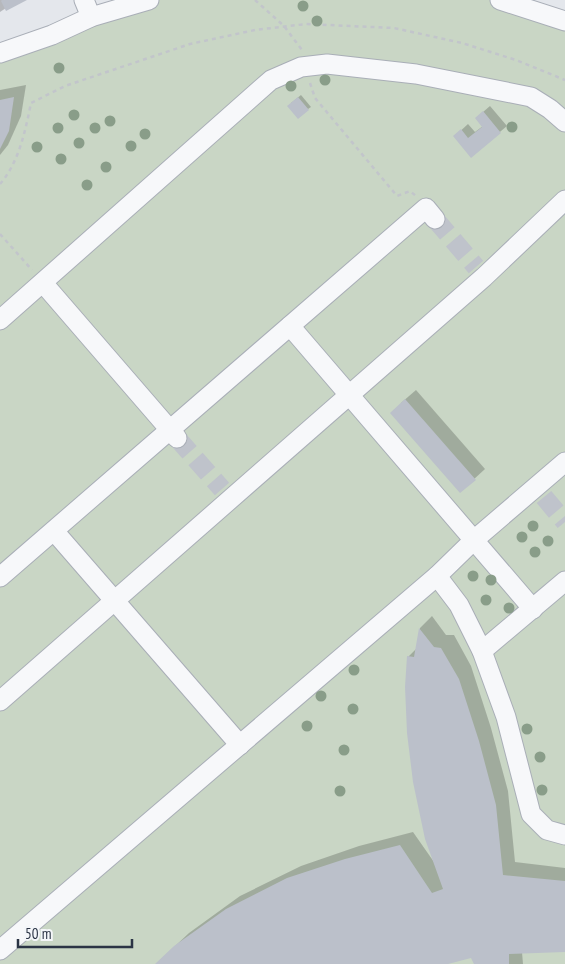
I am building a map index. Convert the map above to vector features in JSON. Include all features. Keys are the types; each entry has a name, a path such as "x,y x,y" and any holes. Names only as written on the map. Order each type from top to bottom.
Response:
{"lane":[{"path":"0,53 52,35 88,8 149,0"},
{"path":"500,0 525,4 565,21"},
{"path":"0,320 271,80 301,67 327,64 416,74 492,89 531,98 550,109 565,122"},
{"path":"0,701 114,600 226,494 349,395 480,272 565,200"},
{"path":"0,577 174,434 290,326 430,214"},
{"path":"44,283 174,434"},
{"path":"290,326 533,609"},
{"path":"0,950 437,576 474,540 540,492 565,462"},
{"path":"54,531 240,745"},
{"path":"437,576 459,605 482,651 506,717 531,814 547,830 565,835"},
{"path":"482,651 565,581"}],"path":[{"path":"255,0 284,26 314,66 309,80 316,98 398,196 412,191 430,214"},
{"path":"0,184 10,172 25,134 31,104 65,86 190,44 255,30 306,24 394,28 471,46 516,60 565,80"},
{"path":"0,234 44,283"}],"green space":[{"path":"149,0 500,0 565,21 565,964 0,964 0,53"}],"building":[{"path":"2,0 27,0 6,11"},
{"path":"14,97 9,131 0,149 0,100"},
{"path":"298,97 309,110 298,119 287,106"},
{"path":"483,111 501,133 471,158 453,136 461,129 468,138 482,127 475,118"},
{"path":"405,399 476,480 460,493 390,413"},
{"path":"419,628 434,647 441,648 459,679 479,741 496,805 503,875 565,881 565,952 509,954 509,964 474,964 471,958 448,964 155,964 174,946 226,909 287,878 345,859 400,845 432,893 443,889 425,839 413,782 407,733 405,687 407,656 414,657"}],"tunnel":[{"path":"435,219 476,267"},
{"path":"177,438 222,489"},
{"path":"544,497 565,522"}]}
